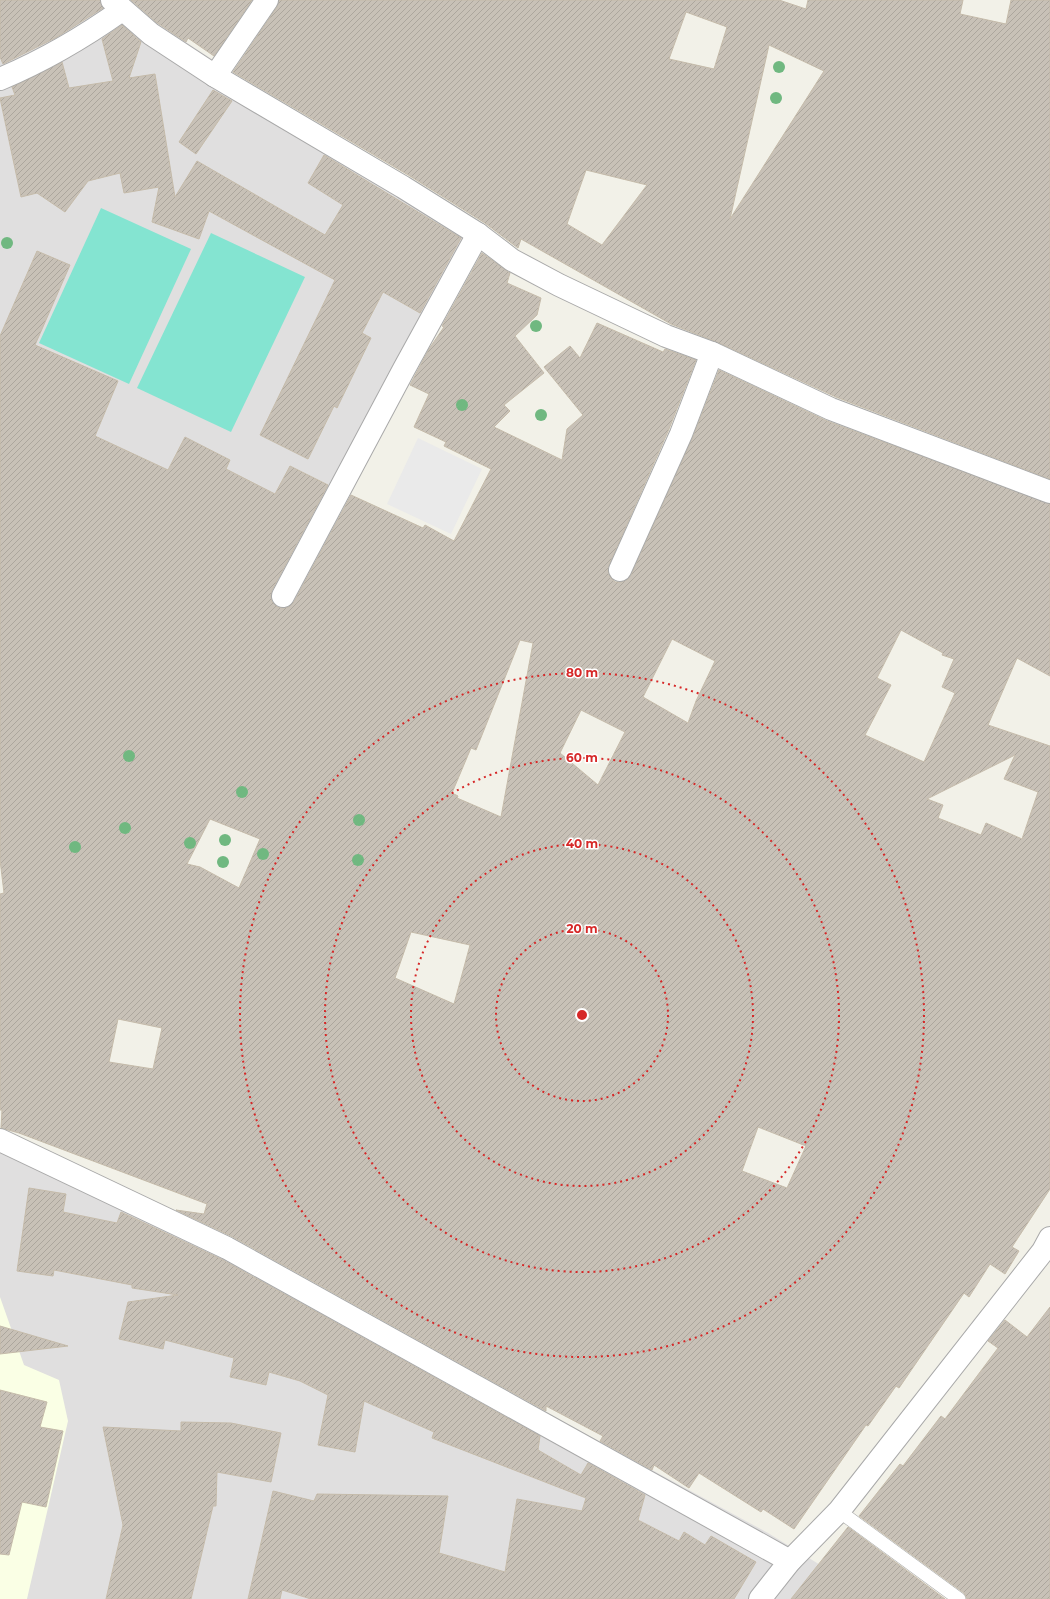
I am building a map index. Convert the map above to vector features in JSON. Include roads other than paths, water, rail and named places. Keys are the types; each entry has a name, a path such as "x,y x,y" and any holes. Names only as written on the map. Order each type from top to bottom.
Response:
{"street":[{"path":"215,76 267,0"},
{"path":"0,79 54,53 92,31 117,5 151,34 215,76 478,234 512,260 559,285 666,336 712,353 831,409 1050,492"},
{"path":"284,596 404,369 478,234"},
{"path":"620,570 681,434 712,353"},
{"path":"0,1140 227,1248 790,1560"},
{"path":"760,1599 790,1560 839,1511 983,1329 1043,1251 1050,1238"}],"lane":[{"path":"839,1511 959,1599"}]}
